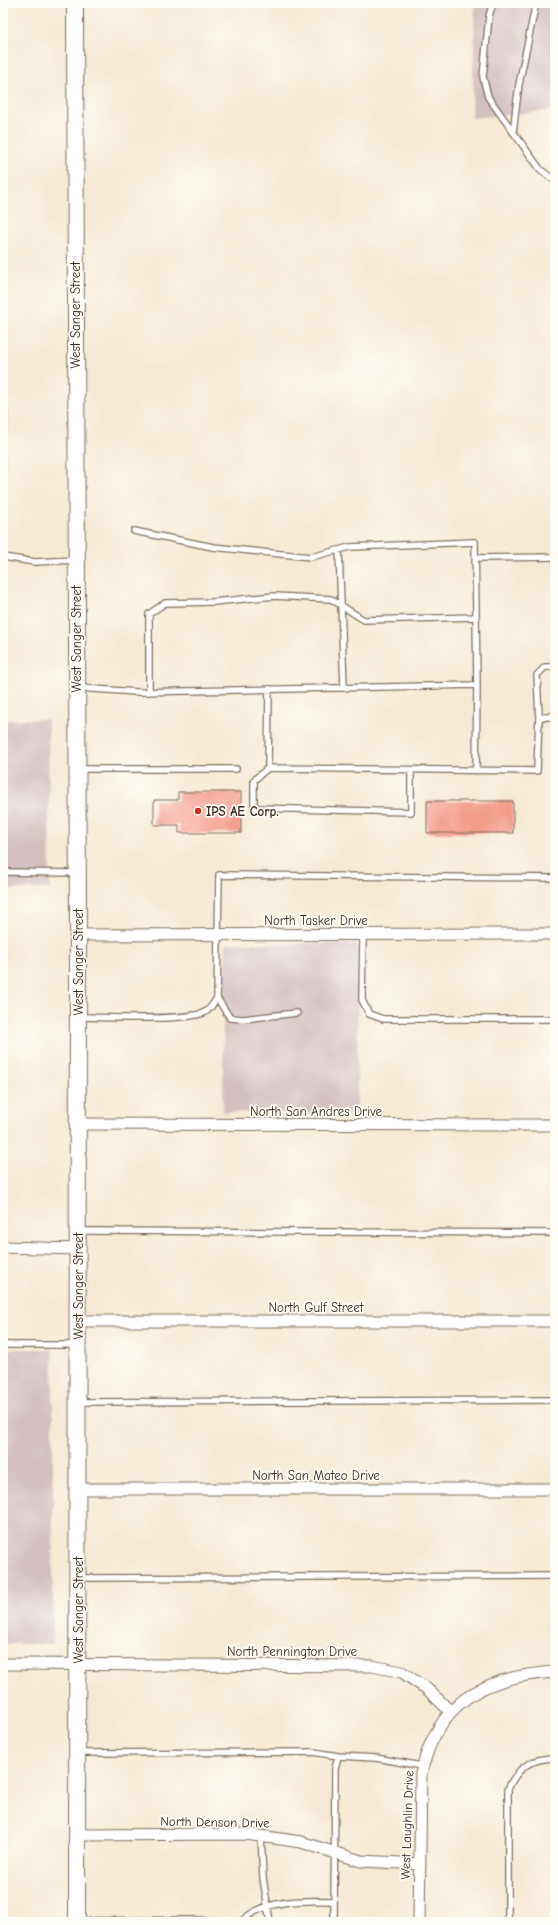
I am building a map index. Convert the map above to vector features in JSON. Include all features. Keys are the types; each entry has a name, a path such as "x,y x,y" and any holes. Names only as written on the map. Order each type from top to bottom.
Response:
{"main road":[{"name":"West Sanger Street","path":"75,3 78,873 78,1922"}],"street":[{"name":"North Tasker Drive","path":"78,935 555,934"},
{"name":"North San Andres Drive","path":"78,1124 555,1125"},
{"path":"3,1248 78,1249"},
{"name":"North Gulf Street","path":"78,1321 555,1321"},
{"name":"North San Mateo Drive","path":"78,1489 555,1489"},
{"name":"North Pennington Drive","path":"3,1664 78,1663 372,1666 402,1672 428,1689 451,1712"},
{"path":"451,1712 469,1695 490,1685 509,1678 530,1674 555,1672"},
{"name":"West Laughlin Drive","path":"420,1922 422,1766 425,1754 451,1712"},
{"name":"North Denson Drive","path":"78,1835 246,1834 301,1842 362,1861 420,1864"}],"lane":[{"path":"493,3 489,16 484,77 488,97 540,169 555,181"},
{"path":"513,132 519,84 536,3"},
{"path":"134,531 213,547 311,557 350,547 475,542 477,684 476,771"},
{"path":"339,550 344,688"},
{"path":"3,557 35,562 76,560"},
{"path":"475,558 555,557"},
{"path":"149,692 149,614 166,603 213,602 274,596 331,599 364,620 476,617"},
{"path":"411,770 411,812 254,808 254,780 268,768 538,771 539,717 537,675 545,668 555,668"},
{"path":"77,688 149,692 477,684"},
{"path":"268,768 269,689"},
{"path":"539,717 549,717 555,714"},
{"path":"77,768 236,769"},
{"path":"3,872 78,873"},
{"path":"78,1017 166,1017 198,1015 207,1011 216,998 219,875 555,878"},
{"path":"364,934 362,1000 369,1014 383,1019 555,1019"},
{"path":"216,998 230,1018 243,1019 297,1013"},
{"path":"78,1231 555,1233"},
{"path":"3,1345 78,1345"},
{"path":"78,1402 555,1400"},
{"path":"78,1578 555,1576"},
{"path":"78,1752 313,1752 338,1756 376,1758 422,1766"},
{"path":"334,1922 335,1769 338,1756"},
{"path":"508,1922 508,1789 518,1770 538,1760 555,1758"},
{"path":"261,1836 263,1878 270,1922"},
{"path":"240,1922 247,1916 268,1907 307,1900 334,1901"},
{"path":"78,1922 198,1920 214,1922"}],"shaded area":[{"path":"475,3 555,3 555,110 472,118"},
{"path":"3,402 8,409 3,532"},
{"path":"48,719 50,889 3,890 3,720"},
{"path":"226,943 358,944 357,1115 223,1112 223,1019"},
{"path":"3,1349 53,1349 53,1644 3,1644"}],"building":[{"name":"IPS AE Corp.","path":"178,792 241,792 241,833 179,833 179,825 154,825 154,800 178,800"},
{"path":"427,801 513,801 513,833 427,833"}],"place":[{"name":"IPS AE Corp.","path":"198,811"}]}
